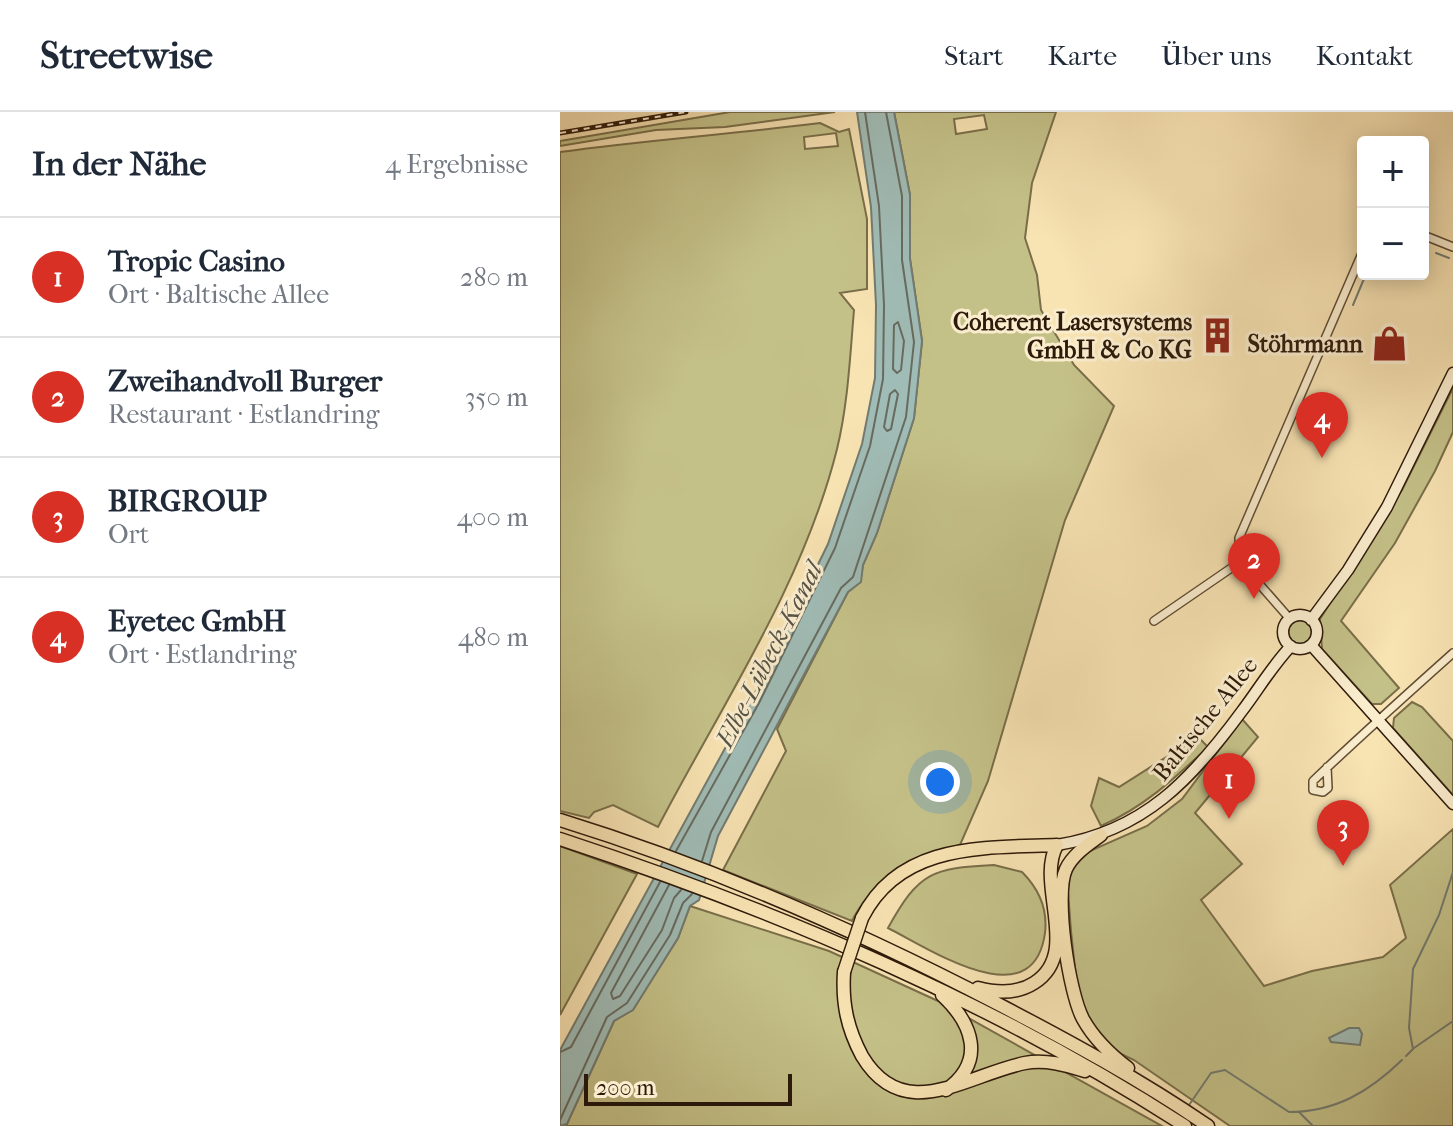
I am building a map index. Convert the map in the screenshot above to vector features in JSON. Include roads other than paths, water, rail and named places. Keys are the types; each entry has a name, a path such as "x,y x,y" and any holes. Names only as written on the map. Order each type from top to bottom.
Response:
{"highway":[{"path":"560,820 760,891 956,982 1190,1122 1208,1126"},
{"path":"1101,835 1070,863 1063,879 1076,1002 1086,1025 1111,1055 1175,1112"},
{"path":"560,839 752,908 931,984 1175,1112"},
{"path":"956,982 1007,992 1024,989 1044,973 1052,956 1056,935 1051,860 1057,845 985,847 936,856 894,879 875,897 862,918 844,972 846,1018 872,1071 893,1091 909,1096 935,1095 1029,1062 1058,1063 1108,1078"},
{"path":"931,984 961,1012 970,1037 964,1072 956,1083 935,1095"}],"main road":[{"path":"1311,620 1348,570 1387,507 1453,373"},
{"path":"1290,619 1301,616 1311,620 1317,633 1311,645 1453,804"},
{"name":"Baltische Allee","path":"1290,619 1283,631 1291,646 1300,649 1311,645"},
{"name":"Baltische Allee","path":"1057,845 1101,835 1167,798 1224,736 1291,646"}],"street":[{"path":"1429,237 1453,247"},
{"path":"1290,619 1240,562 1239,538 1357,265"},
{"path":"1154,621 1240,562"},
{"path":"1327,767 1453,653"}],"water":[{"path":"857,112 894,112 910,195 910,259 922,341 914,418 877,533 863,565 861,582 848,592 718,836 699,900 690,906 678,938 633,1010 614,1021 567,1124 560,1126 560,1050 752,699 828,544 862,444 875,378 876,305 871,207"},
{"path":"1349,1028 1359,1028 1362,1034 1360,1045 1331,1042 1329,1038"}],"waterway":[{"path":"1436,253 1449,258"},
{"path":"1353,305 1363,280"},
{"path":"1406,1056 1413,1049 1409,1028 1413,969 1439,915 1453,872"},
{"path":"1414,1048 1453,1021"},
{"path":"1187,1108 1211,1073 1225,1070 1289,1112 1321,1108 1364,1091 1402,1060"},
{"path":"1300,1113 1313,1126"}],"railway":[{"path":"560,133 686,112"}],"place":[{"name":"Coherent Lasersystems GmbH & Co KG","path":"1218,336"},
{"name":"Stöhrmann","path":"1389,344"},
{"name":"Eyetec GmbH","path":"1322,458"},
{"name":"Zweihandvoll Burger","path":"1254,599"},
{"name":"Tropic Casino","path":"1229,819"},
{"name":"BIRGROUP","path":"1343,866"}],"water label":[{"name":"Elbe-Lübeck-Kanal","path":"769,655"}]}
